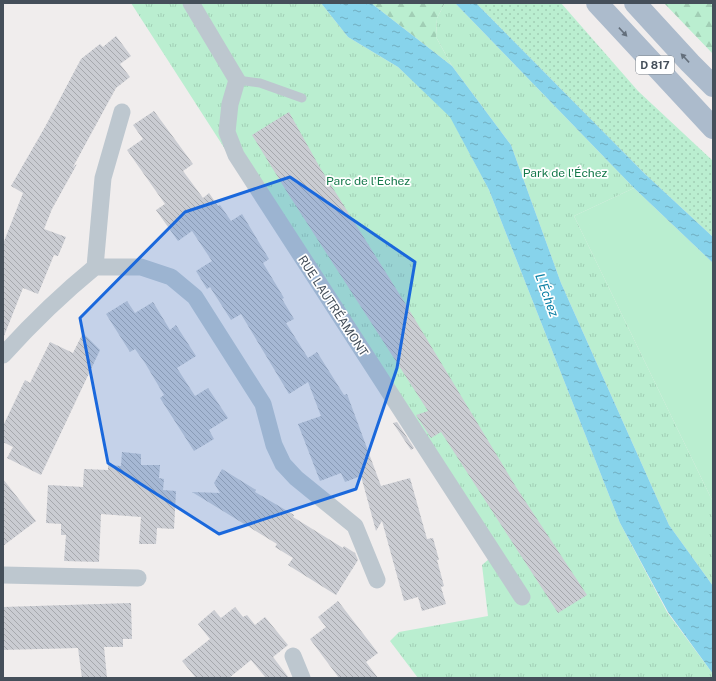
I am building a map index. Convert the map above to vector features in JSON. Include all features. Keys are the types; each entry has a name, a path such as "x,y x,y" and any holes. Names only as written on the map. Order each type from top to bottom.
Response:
{"main road":[{"name":"D 817","path":"597,3 713,128"},
{"name":"D 817","path":"635,3 690,64 713,86"}],"street":[{"path":"191,3 237,80"},
{"name":"RUE LAUTRÉAMONT","path":"237,80 230,104 227,132 236,154 522,598"},
{"path":"95,266 103,178 122,112"},
{"path":"3,356 28,328 70,287 95,266 141,267 171,277 195,297 263,404 274,445 283,464 296,478 355,526 378,580"},
{"path":"3,575 138,578"},
{"path":"293,656 302,678"}],"lane":[{"path":"237,80 260,83 302,98"}],"highlighted area":[{"path":"290,177 415,262 397,368 356,489 219,534 108,463 80,318 185,212"}],"green space":[{"name":"Parc de l'Echez","path":"131,3 321,3 348,37 398,67 450,116 489,190 620,523 667,612 713,674 713,678 418,678 390,641 399,632 488,616 482,565 489,559"},
{"path":"371,3 445,3 437,18 436,37 452,66"},
{"name":"Park de l'Échez","path":"445,3 455,3 634,188 574,216 713,502 713,586 669,525 561,283 511,145 452,66 436,37 437,18"},
{"path":"476,3 561,3 638,91 713,161 713,237 645,174"},
{"path":"664,3 713,3 713,54"},
{"path":"634,188 713,263 713,502 574,216"}],"water":[{"name":"L'Échez","path":"321,3 371,3 452,66 511,145 561,283 669,525 713,586 713,674 668,612 620,523 489,190 450,117 398,67 348,37"},
{"path":"455,3 476,3 645,174 713,237 713,263 634,188"}],"building":[{"path":"116,36 131,56 120,64 130,77 116,88 52,209 44,229 66,237 58,256 54,255 38,294 23,288 3,336 3,244 23,193 11,186 45,127 81,59 100,44 103,47"},
{"path":"154,111 193,164 183,171 203,198 209,193 218,206 220,205 231,221 242,214 269,259 263,263 284,298 282,299 294,319 286,323 308,358 317,352 344,395 347,394 381,486 410,478 427,539 433,538 439,560 437,560 444,586 441,587 446,604 422,611 418,597 404,601 382,521 376,531 361,476 345,482 341,473 320,481 298,424 321,416 308,382 289,394 241,314 231,320 210,287 207,289 196,271 212,261 192,231 178,241 156,210 165,204 127,150 143,139 133,125"},
{"path":"289,112 319,166 405,303 516,487 587,595 558,613 441,432 431,438 416,415 428,411 252,135"},
{"path":"127,301 135,313 153,302 170,330 176,325 196,356 177,368 195,396 208,388 228,418 209,430 214,439 194,451 160,398 164,395 145,363 135,349 130,352 106,314"},
{"path":"83,333 100,350 41,475 7,458 13,447 3,442 3,426 25,380 30,383 50,342 73,353"},
{"path":"397,422 414,448 411,450 393,423"},
{"path":"122,452 141,454 141,465 160,465 159,478 164,479 163,490 176,491 174,529 157,528 156,544 139,544 141,517 101,514 99,562 64,561 66,535 61,535 61,524 46,523 48,485 83,487 84,469 108,470 108,465 121,466"},
{"path":"222,469 256,490 255,492 294,515 293,517 343,548 344,546 355,553 358,560 336,595 288,565 293,558 275,547 277,544 192,492 220,493 214,483"},
{"path":"3,479 36,521 3,546"},
{"path":"338,601 378,653 366,662 378,678 339,678 310,639 326,627 318,617"},
{"path":"131,603 132,639 123,639 123,647 104,647 107,678 82,678 78,648 3,650 3,607"},
{"path":"235,607 243,617 247,615 255,625 265,617 288,645 273,657 289,678 266,678 251,660 229,678 196,678 182,661 210,639 198,624 214,610 221,618"}]}
